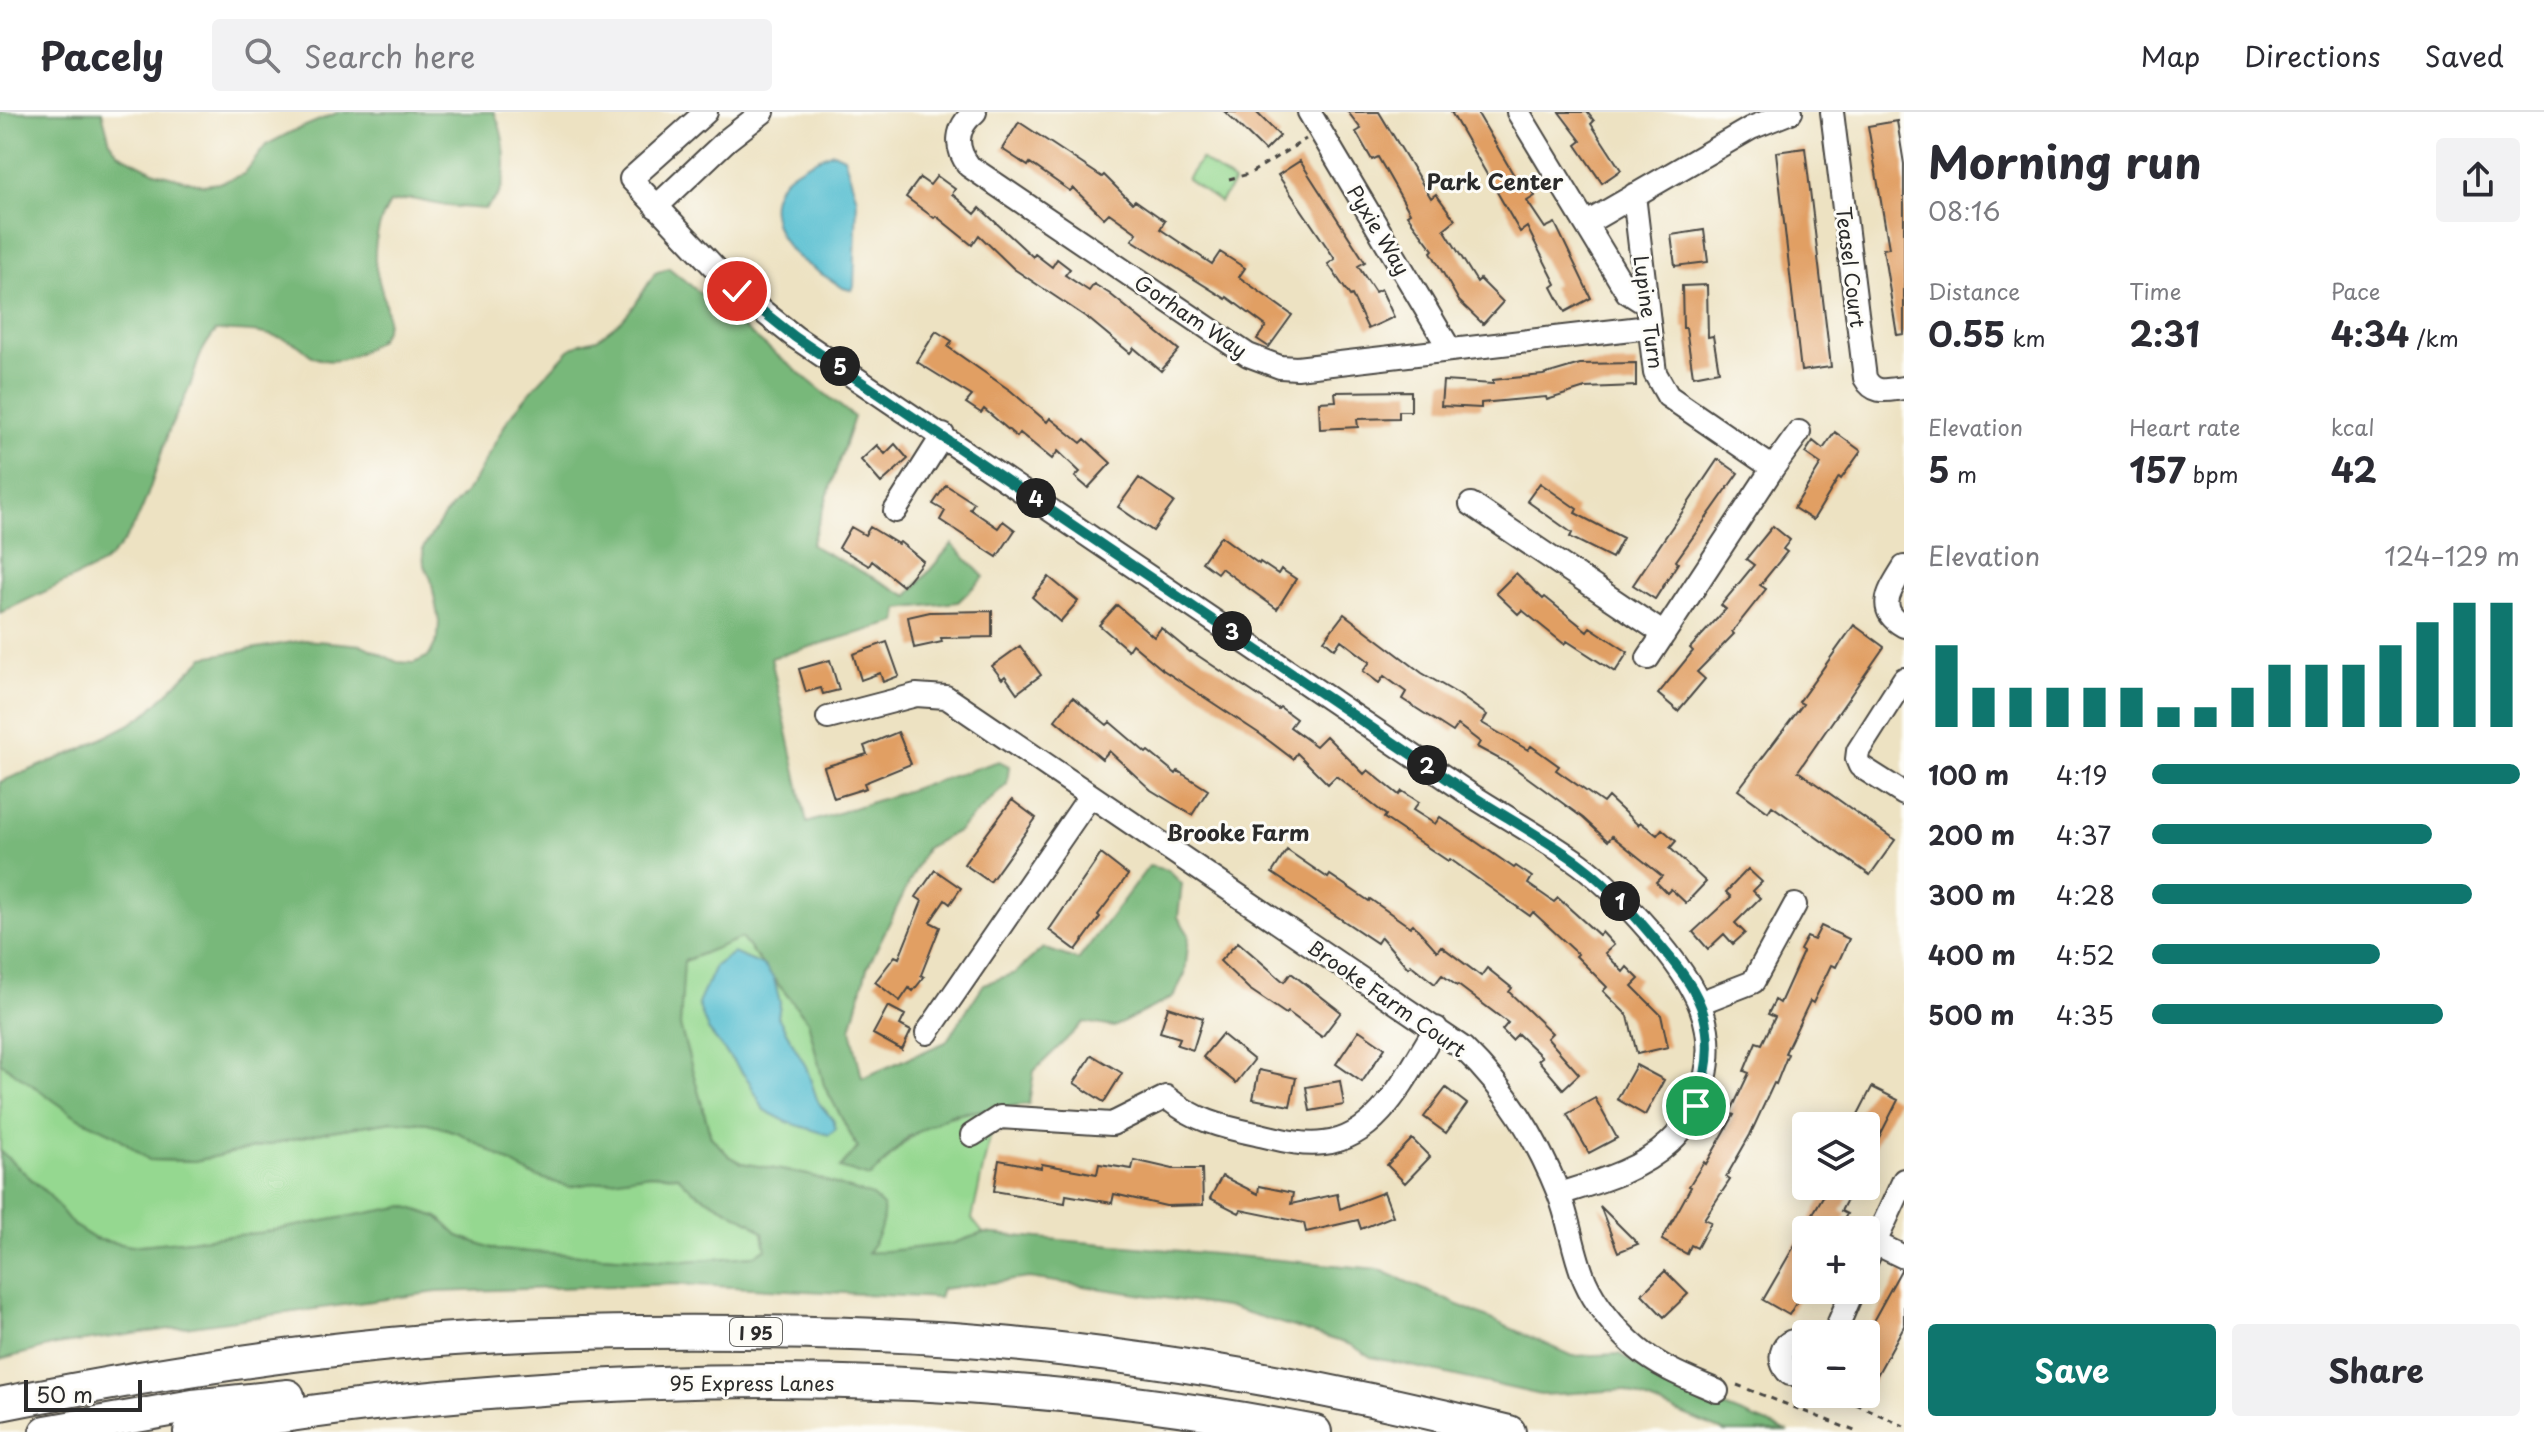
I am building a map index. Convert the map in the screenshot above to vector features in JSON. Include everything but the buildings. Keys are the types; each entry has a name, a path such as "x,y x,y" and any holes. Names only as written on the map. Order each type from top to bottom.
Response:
{"highway":[{"name":"I 95","path":"0,1404 217,1366 437,1340 623,1331 802,1333 916,1336 1080,1352 1346,1394 1509,1432"},
{"name":"95 Express Lanes","path":"190,1432 340,1408 555,1388 736,1381 961,1388 1186,1411 1315,1432"},
{"path":"46,1432 193,1406 260,1399 393,1388 555,1388"}],"street":[{"path":"706,112 631,179 737,291 795,337 1471,795 1581,865 1642,923 1674,962 1699,1003 1707,1031 1708,1060 1704,1086 1685,1125 1671,1142 1640,1164 1559,1194"},
{"path":"656,207 727,140 763,112"},
{"name":"Gorham Way","path":"975,112 967,118 959,134 959,147 969,166 1255,359 1280,367 1297,368 1449,348 1647,315"},
{"path":"1518,112 1627,292 1647,315"},
{"path":"1587,223 1751,128 1791,112"},
{"name":"Teasel Court","path":"1832,112 1865,378 1880,391 1904,388"},
{"name":"Pyxie Way","path":"1315,121 1449,348"},
{"name":"Lupine Turn","path":"1634,195 1655,373 1668,396 1773,468"},
{"path":"1648,658 1799,432"},
{"path":"895,511 943,435"},
{"path":"1471,504 1664,634"},
{"path":"1904,567 1888,593 1887,601 1894,620 1904,626"},
{"path":"1904,679 1858,751 1857,759 1860,766 1904,794"},
{"name":"Brooke Farm Court","path":"828,718 916,695 946,697 1463,1048 1491,1075 1511,1101 1559,1194 1585,1282 1621,1333 1656,1362 1727,1388"},
{"path":"927,1033 1090,796"},
{"path":"1699,1003 1753,982 1795,905"},
{"path":"972,1135 1000,1117 1112,1124 1166,1097 1194,1117 1214,1125 1291,1142 1321,1144 1336,1141 1369,1124 1381,1111 1436,1028"},
{"path":"1880,1232 1904,1180"},
{"path":"1880,1254 1904,1257"},
{"path":"1792,1341 1787,1343 1780,1359 1792,1374"}],"path":[{"path":"1229,179 1249,174 1315,121"},
{"path":"1727,1388 1857,1432"},
{"path":"1865,1408 1904,1426"}],"green space":[{"path":"0,112 102,112 110,142 118,153 155,172 203,185 244,174 266,145 339,112 494,112 503,139 505,170 500,192 485,209 411,199 390,203 378,231 375,253 387,325 376,342 362,351 339,360 323,360 311,356 297,344 275,336 246,331 216,331 200,357 169,431 144,505 126,538 99,566 0,613"},
{"path":"1201,159 1234,182 1220,202 1187,179"},
{"path":"669,268 854,417 811,545 908,596 952,544 984,577 958,602 899,609 897,622 771,658 807,823 999,761 1009,766 1007,784 958,831 926,848 867,968 851,1029 862,1078 946,1042 984,984 1015,973 1043,948 1078,960 1149,866 1168,870 1182,884 1178,917 1189,935 1185,974 1173,997 1114,1027 1084,1022 1034,1071 1029,1104 952,1114 908,1137 870,1177 840,1168 858,1148 824,1085 808,1021 741,938 684,961 680,1026 711,1137 729,1156 742,1163 808,1175 872,1196 883,1206 883,1219 868,1253 951,1244 983,1233 1378,1269 1573,1356 1620,1354 1664,1383 1788,1432 1725,1432 1623,1390 1541,1395 1371,1357 1351,1345 1232,1308 1029,1278 942,1289 939,1298 676,1284 437,1292 55,1345 0,1360 0,1151 49,1195 73,1225 95,1239 131,1246 258,1233 405,1206 438,1217 458,1236 497,1250 685,1261 753,1256 766,1249 763,1233 752,1223 693,1191 678,1176 650,1174 569,1187 532,1175 459,1133 428,1123 392,1121 325,1132 195,1161 149,1160 114,1134 77,1117 0,1062 0,782 80,750 132,723 148,712 204,657 305,640 362,645 397,662 414,663 429,656 438,638 439,622 431,579 424,565 423,548 444,516 472,485 508,419 532,390 569,350 597,339 622,320 655,273"},
{"path":"741,937 764,966 733,953 708,1030 749,1081 764,1110 833,1120 818,1102 806,1067 778,1017 780,1003 774,979 808,1021 824,1085 858,1149 841,1168 879,1169 906,1142 930,1125 958,1115 996,1108 972,1219 983,1233 951,1244 867,1254 808,1175 742,1163 729,1156 711,1137 680,1026 683,962"},
{"path":"0,1062 77,1117 114,1134 149,1160 195,1161 325,1132 392,1121 428,1123 459,1133 532,1175 610,1179 650,1174 679,1176 693,1191 752,1223 763,1233 766,1249 753,1256 685,1261 497,1250 458,1236 438,1217 131,1246 95,1239 73,1225 49,1195 0,1151"}],"water":[{"path":"833,152 844,157 857,199 854,286 851,290 843,288 792,252 775,224 773,213 776,190 783,181 801,167"},
{"path":"733,953 764,966 774,979 780,1003 778,1017 806,1067 818,1102 833,1120 836,1129 829,1135 787,1122 764,1110 749,1081 708,1030 698,1004 715,966"}],"district":[{"name":"Park Center","path":"1495,180"},
{"name":"Brooke Farm","path":"1238,831"}],"route":[{"path":"737,291 795,337 1471,795 1581,865 1642,923 1692,988 1705,1019 1709,1044 1704,1086 1696,1106"}]}
